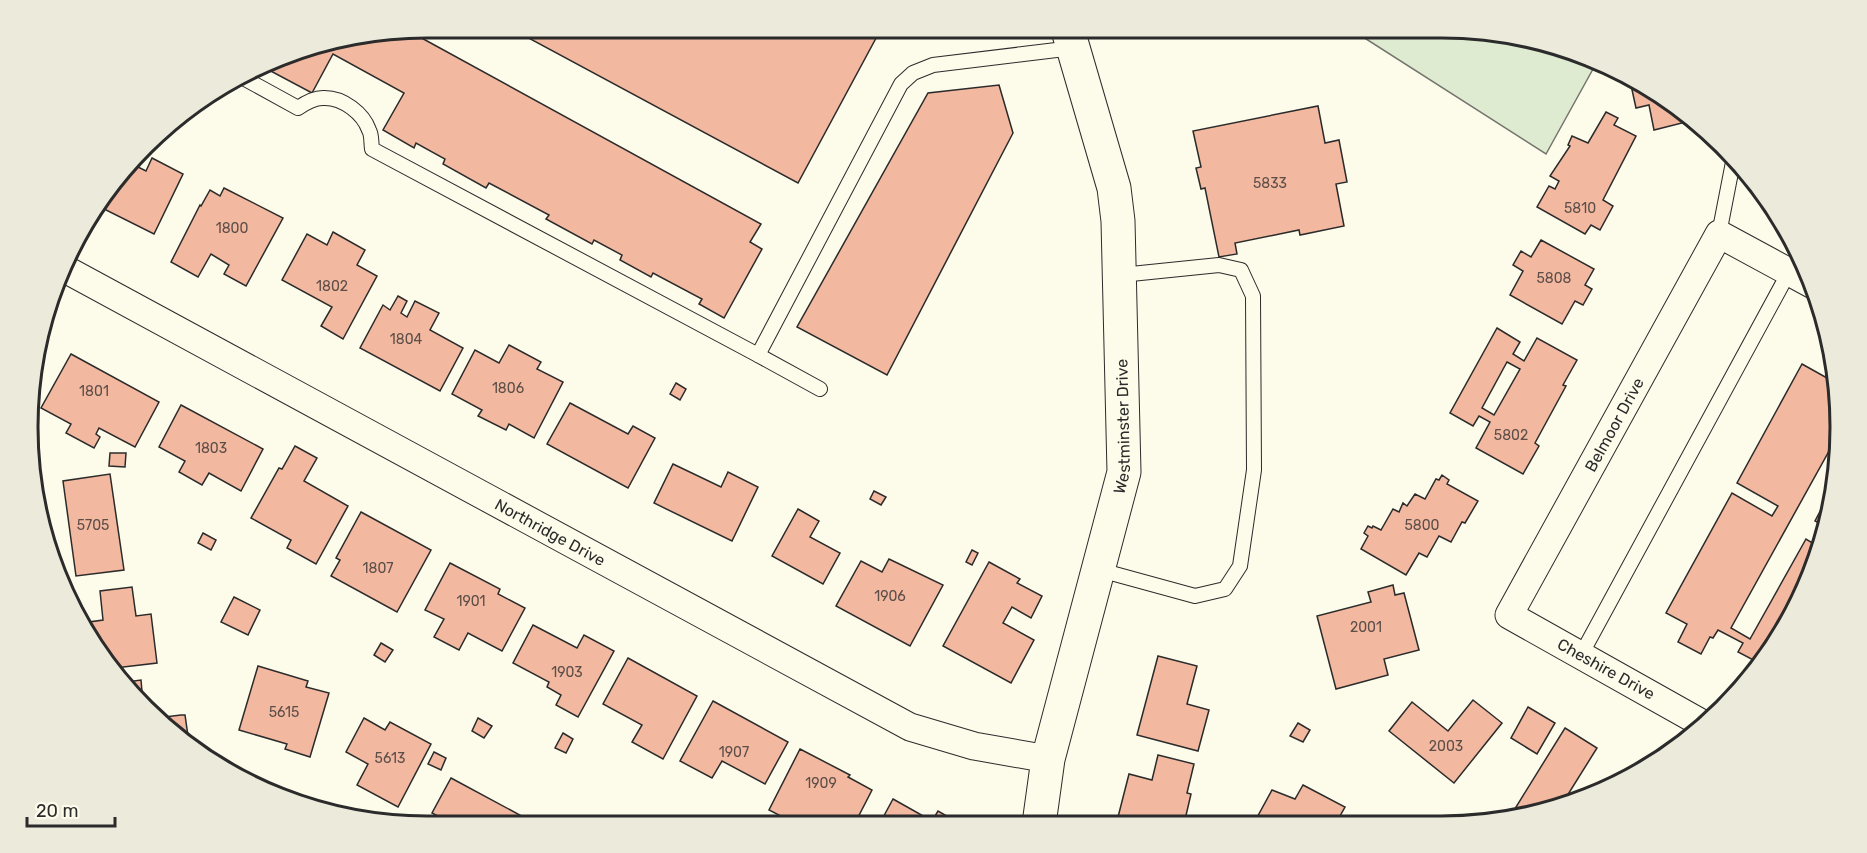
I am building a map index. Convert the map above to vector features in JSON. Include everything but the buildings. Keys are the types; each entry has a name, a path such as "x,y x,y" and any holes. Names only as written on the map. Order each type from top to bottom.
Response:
{"street":[{"name":"Westminster Drive","path":"1040,816 1048,759 1100,570 1124,472 1121,275 1114,188 1070,38"},
{"path":"1719,234 1800,278"},
{"name":"Belmoor Drive","path":"1509,615 1719,234"},
{"name":"Northridge Drive","path":"70,272 910,727 974,746 1048,759"},
{"name":"Cheshire Drive","path":"1509,615 1696,720"}],"lane":[{"path":"758,355 901,84 913,73 933,65 1065,38"},
{"path":"249,81 298,108 309,101 324,98 358,111 370,130 372,149 820,389"},
{"path":"1719,234 1732,169"},
{"path":"1100,570 1195,596 1225,589 1240,566 1254,470 1253,296 1241,270 1219,265 1121,275"},
{"path":"1581,655 1789,272"}],"green space":[{"path":"1365,38 1466,38 1491,41 1541,51 1593,69 1546,154"}]}
